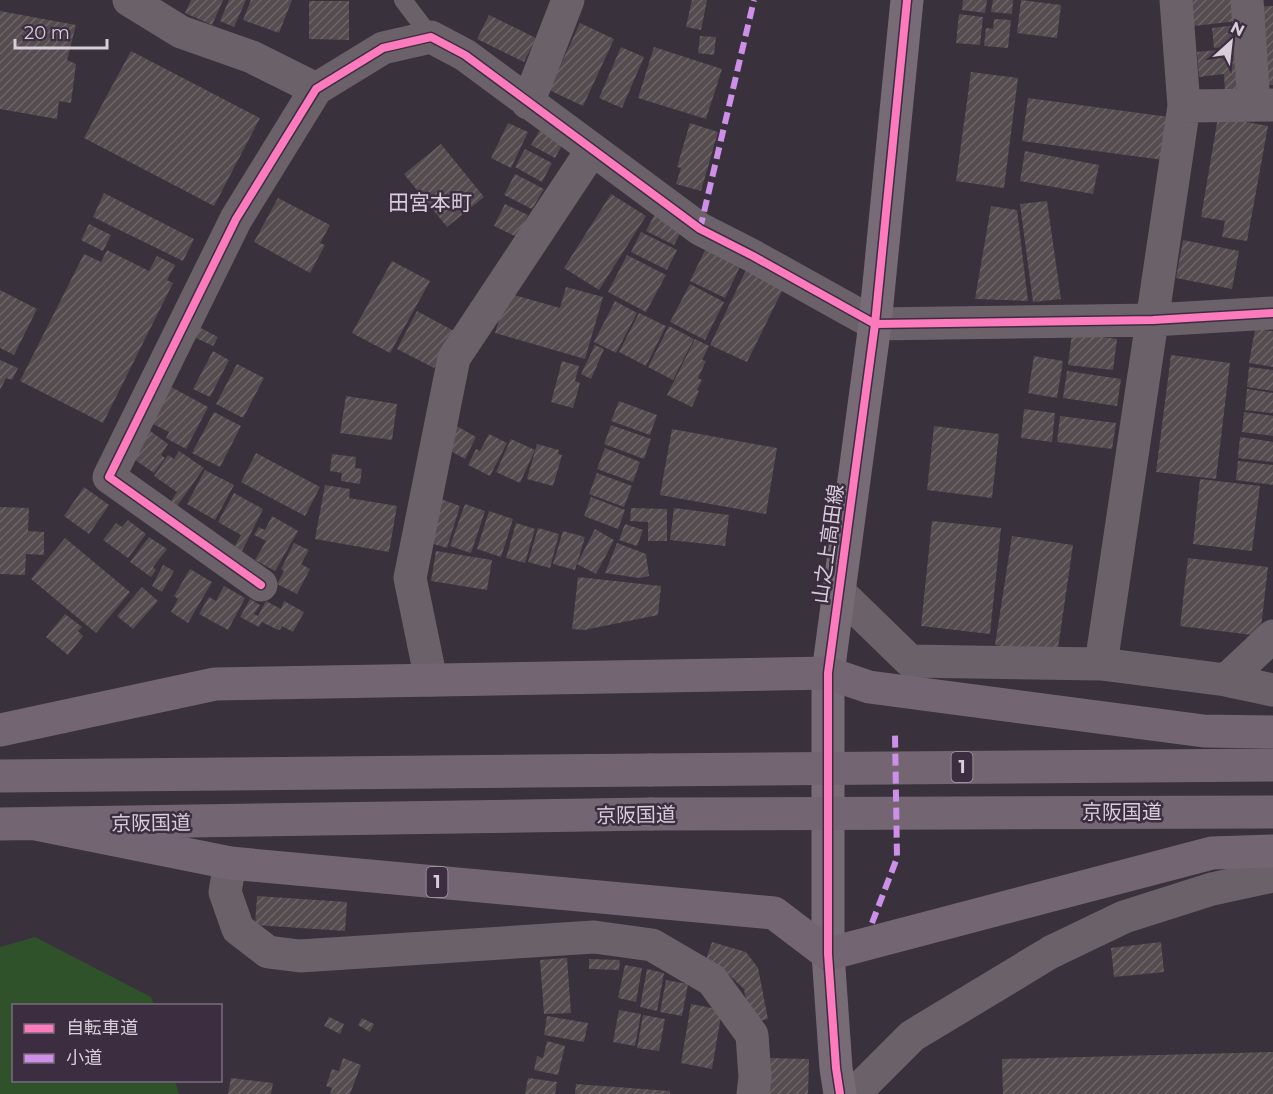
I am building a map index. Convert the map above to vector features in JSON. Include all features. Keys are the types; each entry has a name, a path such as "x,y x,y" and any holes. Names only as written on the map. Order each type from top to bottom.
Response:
{"highway":[{"path":"0,730 215,684 828,673 869,687 1204,731 1273,732"},
{"name":"1","path":"0,776 1273,765"},
{"name":"京阪国道","path":"0,824 651,814 1273,812"},
{"name":"1","path":"36,824 230,863 774,913 828,954"},
{"path":"828,954 1212,853 1273,851"}],"street":[{"path":"129,0 181,32 252,57 316,89"},
{"path":"528,103 568,0"},
{"name":"山之上高田線","path":"840,1094 828,954 828,673 875,324 907,0"},
{"path":"1101,664 1184,106 1176,0"},
{"path":"1184,106 1264,105 1247,0"},
{"path":"261,585 109,477 236,219 316,89 383,48 431,37 465,55 700,229 875,324 1153,320 1273,313"},
{"path":"431,680 410,578 454,358 592,150"},
{"path":"838,591 910,661 1101,664 1226,680 1273,690"},
{"path":"1226,680 1273,636"},
{"path":"230,863 225,892 238,929 268,952 300,956 594,937 652,945 712,980 752,1035 755,1077 753,1094"},
{"path":"854,1094 912,1036 1051,952 1124,917 1212,889 1273,876"}],"lane":[{"path":"403,0 431,37"}],"green space":[{"path":"35,937 151,997 154,1004 12,1004 12,1082 175,1082 179,1094 0,1094 0,947"}],"building":[{"path":"191,0 223,0 212,25 185,13"},
{"path":"229,0 246,0 234,27 220,21"},
{"path":"251,0 292,0 279,33 243,20"},
{"path":"692,0 707,0 701,30 686,27"},
{"path":"963,0 987,0 985,13 962,10"},
{"path":"993,0 1013,0 1012,14 991,12"},
{"path":"1021,0 1061,5 1057,38 1017,33"},
{"path":"1191,0 1236,0 1238,21 1194,26"},
{"path":"309,1 349,1 349,40 309,39"},
{"path":"1273,6 1273,85 1259,86 1253,7"},
{"path":"0,11 76,25 67,60 76,64 71,103 59,101 57,119 0,109"},
{"path":"959,14 983,17 980,45 956,43"},
{"path":"489,15 536,38 524,62 477,39"},
{"path":"994,19 1011,20 1008,48 984,46 986,28 993,29"},
{"path":"580,23 614,39 583,106 549,90"},
{"path":"1236,25 1238,46 1214,48 1212,28"},
{"path":"700,36 716,37 714,55 698,53"},
{"path":"621,47 644,57 622,108 599,98"},
{"path":"654,47 722,69 706,119 638,98"},
{"path":"1239,48 1243,91 1225,93 1224,74 1199,77 1197,52"},
{"path":"131,51 260,118 214,206 84,138"},
{"path":"971,72 1018,78 1004,188 956,181"},
{"path":"1028,98 1169,117 1163,160 1022,141"},
{"path":"1218,117 1268,126 1247,241 1222,237 1225,221 1201,217"},
{"path":"508,123 528,132 511,168 491,158"},
{"path":"544,123 567,136 555,158 531,145"},
{"path":"690,123 718,132 701,191 676,184 681,168 677,167"},
{"path":"441,144 484,197 447,227 404,174"},
{"path":"525,149 552,163 542,182 515,167"},
{"path":"1025,151 1099,165 1093,194 1020,181"},
{"path":"515,174 544,189 532,209 504,195"},
{"path":"104,193 194,239 183,261 93,217"},
{"path":"611,194 646,216 599,290 564,268"},
{"path":"278,198 330,225 320,243 325,245 310,273 254,242"},
{"path":"1047,201 1061,299 1033,302 1020,204"},
{"path":"505,204 528,215 517,237 494,226"},
{"path":"991,206 1017,210 1028,301 975,299"},
{"path":"658,208 686,222 674,245 646,231"},
{"path":"89,224 111,235 103,251 81,240"},
{"path":"641,232 677,250 667,270 631,252"},
{"path":"1183,240 1239,251 1232,289 1176,278"},
{"path":"709,242 744,258 725,298 690,281"},
{"path":"107,250 149,271 157,256 175,265 167,280 173,283 103,423 20,381 84,254 101,262"},
{"path":"627,255 666,275 646,312 608,292"},
{"path":"392,261 430,281 390,353 352,333"},
{"path":"747,268 784,287 747,362 710,345"},
{"path":"690,284 724,302 705,340 670,322"},
{"path":"566,287 603,297 585,359 495,333 507,293 560,308"},
{"path":"0,290 37,309 14,355 0,348"},
{"path":"615,301 637,313 616,353 594,342"},
{"path":"417,311 454,331 434,368 397,349"},
{"path":"639,313 666,326 646,366 619,352"},
{"path":"669,326 694,339 673,380 648,367"},
{"path":"199,327 218,337 213,346 194,337"},
{"path":"1255,329 1273,331 1273,367 1249,363"},
{"path":"1072,333 1117,339 1113,370 1068,365"},
{"path":"695,339 709,346 702,360 706,361 698,378 702,380 692,407 667,395"},
{"path":"595,345 604,349 591,379 581,374"},
{"path":"213,351 229,360 210,397 193,389"},
{"path":"1171,355 1230,363 1216,479 1156,472"},
{"path":"1034,356 1063,361 1057,398 1028,393"},
{"path":"0,360 18,368 12,380 6,378 0,390"},
{"path":"562,361 579,366 575,381 580,383 573,408 551,402"},
{"path":"237,364 264,378 243,418 216,404"},
{"path":"1249,367 1273,370 1273,391 1247,387"},
{"path":"1067,371 1121,379 1117,406 1063,398"},
{"path":"164,383 208,407 186,449 166,438 169,432 149,422"},
{"path":"1247,389 1273,393 1273,413 1245,410"},
{"path":"346,396 397,404 392,440 340,433"},
{"path":"619,401 657,415 650,435 611,421"},
{"path":"1024,409 1055,413 1052,442 1021,438"},
{"path":"214,412 241,426 220,467 192,453"},
{"path":"1244,412 1273,416 1273,436 1242,432"},
{"path":"1060,416 1116,423 1112,449 1057,442"},
{"path":"453,424 476,437 465,459 449,450"},
{"path":"611,425 651,439 644,459 604,444"},
{"path":"934,426 999,434 992,498 927,490"},
{"path":"672,429 777,448 766,514 660,495"},
{"path":"149,430 168,444 161,455 165,458 154,473 125,453"},
{"path":"489,434 507,443 490,476 468,465 476,449 480,451"},
{"path":"1240,437 1273,442 1273,462 1238,458"},
{"path":"511,439 535,450 520,483 496,472"},
{"path":"537,444 559,450 558,454 562,455 553,486 527,479"},
{"path":"605,448 640,462 633,482 597,469"},
{"path":"179,451 204,468 175,509 169,504 177,492 154,476 168,455 174,459"},
{"path":"256,453 320,487 305,516 241,482"},
{"path":"332,454 356,457 355,468 362,469 360,484 341,481 342,473 330,471"},
{"path":"1238,461 1273,465 1273,485 1236,480"},
{"path":"205,470 234,485 215,520 187,504"},
{"path":"597,473 632,486 624,507 589,494"},
{"path":"1200,479 1260,486 1252,551 1193,544"},
{"path":"325,485 350,489 349,498 397,506 389,552 315,539"},
{"path":"84,487 109,505 89,534 64,516"},
{"path":"234,493 263,509 241,553 233,549 241,535 218,522"},
{"path":"591,497 625,510 618,529 584,516"},
{"path":"438,498 460,506 447,548 424,541"},
{"path":"465,504 485,511 471,553 450,546"},
{"path":"0,507 29,508 28,531 44,532 44,555 26,554 25,575 0,574"},
{"path":"631,508 667,509 667,541 648,541 648,522 630,521"},
{"path":"674,508 729,515 725,546 670,540"},
{"path":"489,511 513,519 501,557 477,549"},
{"path":"272,516 298,531 275,571 255,560 266,541 254,535 259,527 265,530"},
{"path":"128,520 146,534 128,558 103,540 116,523 122,527"},
{"path":"932,521 1001,528 990,634 921,626"},
{"path":"516,523 535,529 525,563 506,558"},
{"path":"625,524 643,530 637,546 619,540"},
{"path":"538,528 559,534 550,568 528,562"},
{"path":"595,529 614,540 596,574 577,564"},
{"path":"563,531 585,537 575,570 553,564"},
{"path":"1012,536 1073,545 1057,655 995,645"},
{"path":"149,537 167,549 153,567 156,570 151,577 130,562"},
{"path":"65,538 130,592 96,633 31,579"},
{"path":"294,543 309,550 301,564 310,569 297,594 277,584 284,571 281,569"},
{"path":"617,543 646,554 649,576 639,578 605,573"},
{"path":"436,551 492,560 487,590 431,581"},
{"path":"1188,558 1268,567 1260,636 1180,626"},
{"path":"163,565 174,571 162,592 152,586"},
{"path":"190,569 212,582 188,623 171,612 178,599 174,596"},
{"path":"578,577 661,586 658,615 584,630 572,629"},
{"path":"224,586 245,598 228,630 199,614 209,597 216,601"},
{"path":"142,587 158,601 133,629 117,616"},
{"path":"250,599 260,605 254,614 258,616 266,601 281,609 284,601 304,612 293,632 282,626 280,630 276,629 262,622 259,627 240,617"},
{"path":"65,614 82,627 78,631 83,636 68,655 46,637"},
{"path":"257,896 347,902 345,931 255,925"},
{"path":"712,942 746,952 758,968 768,1019 750,1023 744,989 724,970 704,965"},
{"path":"1161,942 1164,972 1114,977 1111,948"},
{"path":"567,958 571,1013 544,1014 540,960"},
{"path":"589,959 620,960 619,970 589,969"},
{"path":"625,965 642,968 636,1002 618,998"},
{"path":"647,969 664,973 657,1011 640,1007"},
{"path":"666,980 688,984 682,1016 660,1012"},
{"path":"691,1004 722,1010 712,1069 681,1063"},
{"path":"619,1010 641,1014 635,1046 613,1042"},
{"path":"643,1015 665,1019 659,1051 637,1048"},
{"path":"547,1016 588,1023 584,1042 544,1035"},
{"path":"329,1017 344,1024 340,1034 324,1026"},
{"path":"362,1018 374,1024 370,1032 358,1025"},
{"path":"547,1041 565,1046 558,1075 534,1070 537,1056 543,1058"},
{"path":"1273,1052 1273,1094 1003,1094 1002,1059"},
{"path":"343,1058 361,1065 350,1094 330,1094 332,1088 326,1086 332,1069 339,1071"},
{"path":"770,1058 809,1059 808,1094 769,1094"},
{"path":"231,1078 273,1083 271,1094 228,1094"},
{"path":"528,1078 557,1082 555,1094 525,1094"},
{"path":"576,1084 670,1091 670,1094 575,1094"}],"marked path":[{"path":"700,229 754,0"},
{"path":"872,923 897,858 895,734"}],"cycle path":[{"path":"840,1094 828,954 828,673 875,324 907,0"},
{"path":"261,585 109,477 236,219 316,89 383,48 431,37 465,55 700,229 875,324 1153,320 1273,313"}],"district":[{"name":"田宮本町","path":"430,203"}]}
